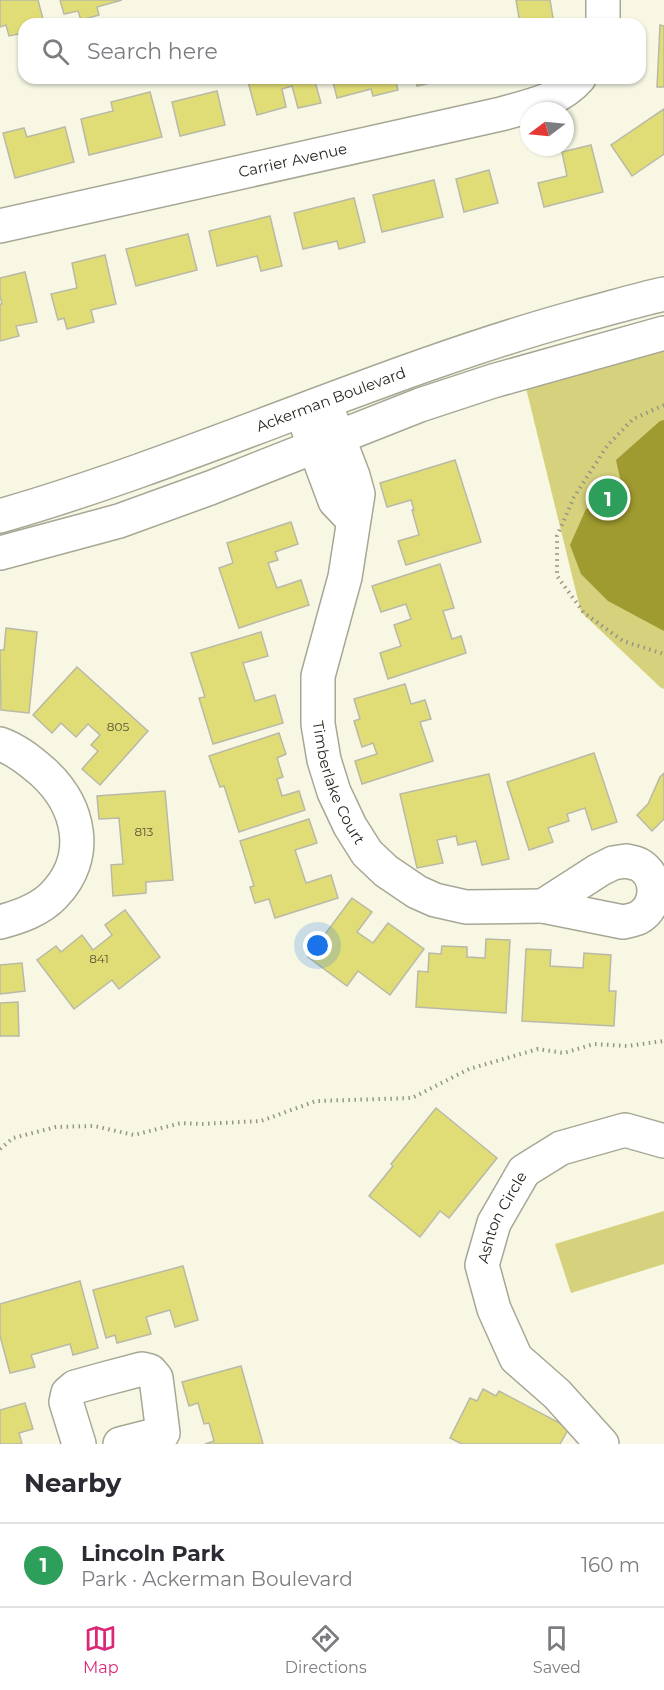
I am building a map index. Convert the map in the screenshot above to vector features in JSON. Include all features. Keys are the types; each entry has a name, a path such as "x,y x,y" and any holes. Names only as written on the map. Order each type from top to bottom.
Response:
{"street":[{"path":"603,0 603,18"},
{"name":"Carrier Avenue","path":"0,226 530,106 557,96 573,84"},
{"name":"Ackerman Boulevard","path":"0,516 222,441 501,339 664,294"},
{"path":"0,553 119,521 430,401 664,333"},
{"name":"Timberlake Court","path":"313,407 326,442 335,501 353,520 345,577 318,676 318,724 324,760 334,792 350,826 367,853 386,871 417,892 435,900 466,907 543,906"},
{"path":"0,744 27,758 51,780 64,796 72,814 77,842 75,858 66,879 53,896 41,906 21,916 0,922"},
{"name":"Ashton Circle","path":"602,1444 557,1394 516,1358 494,1309 482,1265 494,1223 524,1171 561,1148 625,1130 664,1141"},
{"path":"79,1444 66,1402 68,1393 75,1387 142,1369 150,1371 156,1378 164,1439 120,1444"}],"path":[{"path":"664,405 633,419 607,446 574,497 557,536 558,576 584,613 623,641 664,654"},
{"path":"0,1149 13,1138 56,1127 94,1126 134,1135 181,1123 261,1121 316,1101 412,1098 469,1068 538,1049 564,1053 594,1044 627,1046 664,1041"}],"shaded area":[{"path":"664,345 664,689 581,612 525,384"},
{"path":"664,420 664,631 608,601 581,574 570,545 586,509 611,500 622,487 616,460"},
{"path":"664,1211 664,1264 571,1293 555,1244"}],"building":[{"path":"0,0 38,0 43,18 18,18 18,34 9,36 6,25 0,27"},
{"path":"60,0 122,0 97,7 99,15 88,18 80,18 78,11 64,14"},
{"path":"516,0 550,0 553,18 519,18"},
{"path":"660,25 664,26 664,87 657,87"},
{"path":"249,84 316,84 321,103 298,108 292,86 282,89 286,107 257,115"},
{"path":"334,84 396,84 398,90 373,96 371,89 337,98"},
{"path":"217,91 225,125 180,136 172,102"},
{"path":"150,92 162,137 89,155 81,119 113,111 111,102"},
{"path":"664,109 664,154 632,176 611,145"},
{"path":"65,127 74,162 15,178 3,133 24,128 27,137"},
{"path":"591,145 603,192 544,207 538,183 567,176 563,156 574,156 574,149"},
{"path":"489,170 498,203 464,212 456,179"},
{"path":"434,180 443,217 382,232 373,195"},
{"path":"354,198 365,242 339,249 337,241 303,249 294,213"},
{"path":"270,216 282,266 261,271 257,256 217,266 209,231"},
{"path":"188,234 197,270 136,286 126,249"},
{"path":"105,255 116,304 91,310 94,322 67,329 64,318 58,320 51,294 77,288 72,263"},
{"path":"25,272 37,322 16,326 19,336 0,341 0,304 2,304 0,278"},
{"path":"455,460 481,542 406,565 398,541 419,535 411,500 387,507 380,483"},
{"path":"291,522 298,544 275,552 278,560 268,563 277,588 301,580 309,605 239,628 219,568 233,563 227,543"},
{"path":"440,564 454,608 443,611 452,639 461,636 466,653 388,679 380,653 401,646 394,625 411,619 406,604 381,612 372,586"},
{"path":"6,628 37,632 29,713 1,710 0,650 4,650"},
{"path":"261,632 268,656 243,663 255,701 275,695 283,723 213,744 199,698 205,697 191,653"},
{"path":"77,667 148,731 100,785 82,769 98,751 91,745 100,735 88,724 76,737 61,723 52,733 33,715"},
{"path":"405,684 411,704 425,700 431,719 420,722 433,761 362,784 355,761 377,754 373,743 362,747 354,721 360,719 354,699"},
{"path":"279,733 286,754 277,758 283,777 277,779 282,796 299,791 305,810 239,832 224,786 220,787 209,756"},
{"path":"594,753 617,822 592,830 585,808 567,814 569,821 548,828 553,842 529,850 507,782"},
{"path":"664,773 664,819 652,831 637,815 648,804"},
{"path":"489,774 509,859 482,865 476,841 458,845 456,836 437,840 443,863 417,868 400,794"},
{"path":"165,791 173,880 146,882 146,893 113,896 111,865 123,864 119,818 99,819 97,796"},
{"path":"309,819 317,843 295,850 306,883 331,875 338,898 275,918 269,899 255,903 250,887 254,886 240,841"},
{"path":"352,898 372,912 357,932 373,943 388,923 424,949 390,995 358,971 347,986 308,957"},
{"path":"125,910 160,957 119,989 112,980 74,1009 37,960 56,946 61,952 82,935 93,950 112,935 105,925"},
{"path":"486,939 510,940 506,1013 416,1007 418,971 428,972 429,953 441,954 442,946 467,947 467,957 485,958"},
{"path":"526,949 551,950 550,966 583,968 584,953 611,955 609,991 616,991 614,1026 522,1021"},
{"path":"22,963 25,991 0,994 0,965"},
{"path":"18,1002 19,1036 0,1036 0,1003"},
{"path":"436,1108 497,1158 449,1218 440,1211 420,1237 369,1196 393,1166 391,1164"},
{"path":"183,1266 198,1320 175,1327 170,1310 146,1317 151,1334 117,1343 115,1335 106,1338 93,1290"},
{"path":"80,1281 98,1348 73,1355 70,1344 31,1355 35,1367 10,1373 0,1336 0,1304"},
{"path":"241,1366 263,1444 205,1444 214,1441 209,1423 204,1424 198,1403 189,1406 182,1382"},
{"path":"483,1389 496,1396 499,1391 569,1428 560,1444 462,1444 450,1438 470,1398 477,1401"},
{"path":"25,1403 33,1429 19,1433 22,1444 0,1444 0,1410"}],"place":[{"name":"Lincoln Park","path":"608,498"}]}
